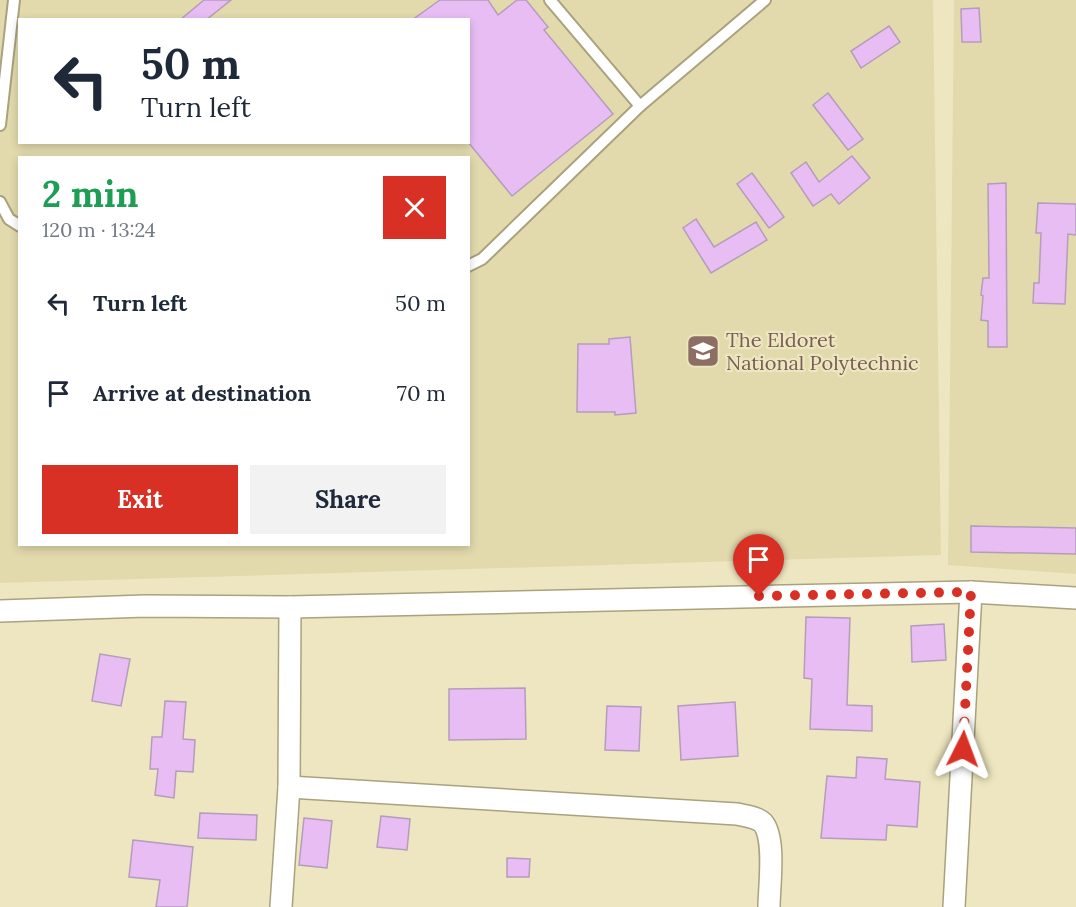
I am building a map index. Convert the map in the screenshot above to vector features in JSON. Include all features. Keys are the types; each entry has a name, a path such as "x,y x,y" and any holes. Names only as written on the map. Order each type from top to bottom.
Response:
{"street":[{"path":"0,611 145,606 290,607 971,592 1076,598"},
{"path":"954,907 971,592"},
{"path":"281,907 289,787 290,607"},
{"path":"289,787 725,813 752,817 763,823 768,836 771,852 769,907"}],"lane":[{"path":"0,125 14,0"},
{"path":"550,0 640,106"},
{"path":"470,265 482,259 640,106 765,0"},
{"path":"0,202 9,219 18,225"}],"shaded area":[{"name":"The Eldoret National Polytechnic","path":"0,0 933,0 941,555 0,583"},
{"path":"954,0 1076,0 1076,574 948,565"}],"building":[{"path":"204,0 231,0 208,18 182,18"},
{"path":"440,0 488,0 498,15 517,0 526,0 548,27 544,30 613,114 512,196 470,144 470,18 415,18"},
{"path":"979,8 981,42 962,42 961,9"},
{"path":"889,26 900,42 861,68 851,51"},
{"path":"828,93 863,139 848,150 813,105"},
{"path":"852,156 870,178 839,204 831,194 813,206 791,173 806,162 819,182"},
{"path":"752,173 784,217 769,228 737,184"},
{"path":"1006,183 1007,347 988,347 988,321 981,320 983,296 981,295 983,278 989,278 988,184"},
{"path":"1038,203 1076,204 1076,235 1068,234 1065,304 1033,303 1034,283 1039,283 1041,233 1036,233"},
{"path":"696,219 714,247 756,222 767,240 711,273 683,228"},
{"path":"630,337 636,413 615,415 615,412 577,412 578,344 609,344 609,339"},
{"path":"971,526 1076,528 1076,554 971,552"},
{"path":"806,617 850,618 847,705 872,706 872,731 810,729 812,679 804,678"},
{"path":"944,624 946,660 912,662 911,626"},
{"path":"100,654 130,659 121,706 92,701"},
{"path":"525,688 526,739 449,740 449,689"},
{"path":"165,701 186,702 183,739 195,740 193,772 176,771 174,798 155,795 158,769 150,769 152,737 162,737"},
{"path":"735,702 738,756 681,760 678,706"},
{"path":"607,706 641,707 639,751 605,750"},
{"path":"857,757 887,759 885,779 920,782 917,827 887,825 886,840 821,838 827,776 856,778"},
{"path":"200,813 257,815 256,840 198,838"},
{"path":"381,816 410,819 407,850 377,847"},
{"path":"304,818 332,821 327,868 299,865"},
{"path":"133,840 193,847 187,907 156,907 160,880 129,877"},
{"path":"507,858 530,859 529,877 507,877"}],"place":[{"name":"The Eldoret National Polytechnic","path":"703,351"}],"route":[{"path":"759,596 971,592 963,749"}]}
